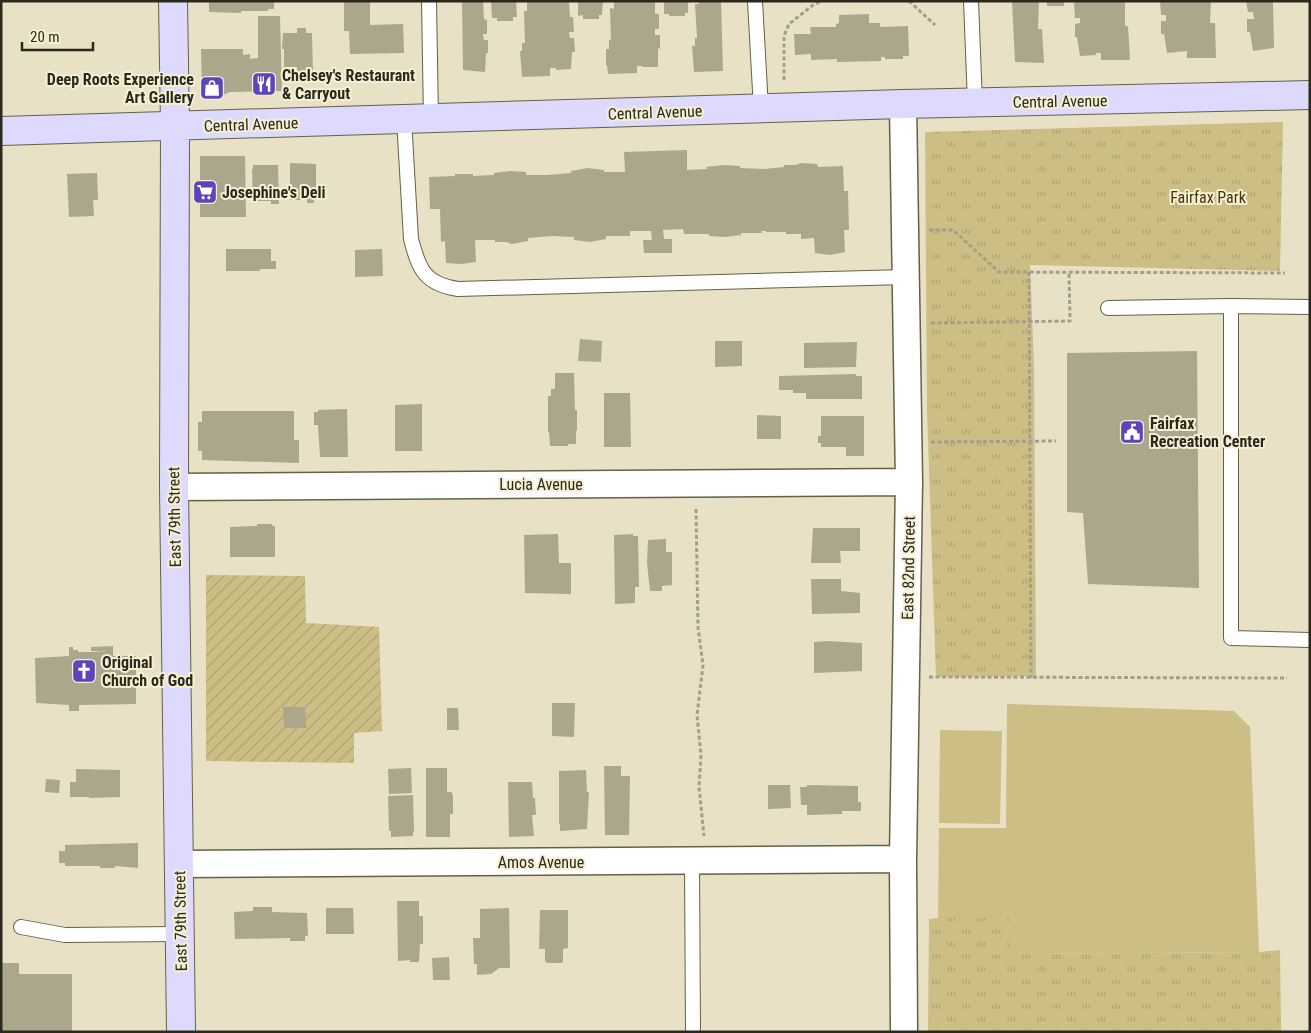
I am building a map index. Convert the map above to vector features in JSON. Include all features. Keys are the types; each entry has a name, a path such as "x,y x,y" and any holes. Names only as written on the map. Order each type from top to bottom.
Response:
{"street":[{"name":"East 79th Street","path":"174,1 174,487 181,1032"},
{"name":"Central Avenue","path":"1,131 903,104 1310,95"},
{"name":"East 82nd Street","path":"903,104 909,482 903,859 904,1032"},
{"name":"Lucia Avenue","path":"174,487 909,482"},
{"name":"Amos Avenue","path":"179,864 698,852 903,859"}],"lane":[{"path":"429,1 431,118"},
{"path":"755,1 761,109"},
{"path":"971,1 975,103"},
{"path":"404,119 411,239 416,258 423,273 433,282 444,287 458,289 906,277"},
{"path":"1231,306 1232,638 1310,640"},
{"path":"1108,308 1310,307"},
{"path":"692,1032 698,852"},
{"path":"21,927 65,935 180,934"}],"path":[{"path":"784,80 784,36 790,24 813,5 822,1"},
{"path":"909,1 935,25"},
{"path":"923,230 952,230 999,272 1285,273"},
{"path":"1029,272 1031,678"},
{"path":"923,323 1070,320 1069,272"},
{"path":"923,442 1056,441"},
{"path":"696,509 698,627 703,665 697,715 700,755 698,852"},
{"path":"923,677 1287,678"}],"green space":[{"name":"Fairfax Park","path":"1283,122 1280,271 1030,265 1034,365 1036,676 936,677 927,411 925,132"},
{"path":"206,575 305,576 306,623 379,627 382,731 354,733 354,763 206,761"},
{"path":"1007,704 1234,711 1250,727 1259,952 1009,954 1008,918 938,918 939,828 1006,828"},
{"path":"940,730 1002,731 1000,824 939,823"},
{"path":"1009,918 1010,954 1259,952 1280,950 1281,1032 928,1032 929,919"}],"building":[{"path":"209,1 274,1 274,9 268,9 268,11 241,11 241,13 209,12"},
{"path":"370,1 370,25 403,24 404,53 350,54 349,31 344,31 344,2"},
{"path":"462,1 483,1 484,19 487,20 487,34 483,34 484,40 488,40 485,72 463,70"},
{"path":"491,1 516,1 517,17 513,17 513,21 497,21 497,18 492,18"},
{"path":"527,1 569,1 570,17 573,17 574,32 569,32 570,38 574,38 575,52 572,52 571,69 556,70 556,68 550,68 550,76 522,77 520,51 522,51 522,43 525,43 524,11 527,11"},
{"path":"578,1 603,1 602,15 599,15 599,19 583,19 583,15 578,16"},
{"path":"614,1 655,1 655,14 659,14 659,29 655,29 655,35 660,35 658,67 637,66 637,73 608,74 606,49 609,49 609,40 611,40 610,8 614,9"},
{"path":"664,1 688,1 688,13 685,13 685,16 669,16 669,14 664,14"},
{"path":"699,1 721,1 723,71 694,72 692,46 695,46 695,38 697,38 695,4 699,4"},
{"path":"1012,1 1039,1 1038,29 1042,29 1044,63 1015,62"},
{"path":"1047,1 1064,1 1064,6 1047,6"},
{"path":"1078,1 1125,1 1125,26 1128,26 1130,60 1101,60 1101,53 1080,56 1077,37 1075,37 1075,24 1080,23 1080,18 1075,18 1074,3"},
{"path":"1160,1 1211,1 1210,23 1215,23 1216,58 1187,58 1187,51 1167,53 1164,34 1161,34 1161,21 1166,21 1166,15 1161,15"},
{"path":"1246,1 1273,1 1274,48 1253,51 1250,32 1247,32 1247,19 1254,19 1253,12 1248,12"},
{"path":"869,14 869,23 880,23 880,27 908,26 909,56 903,56 903,59 885,59 885,57 881,57 881,61 837,62 837,59 811,60 811,54 795,55 794,34 811,34 810,27 836,27 836,24 839,23 839,15"},
{"path":"258,16 280,16 282,91 230,92 223,95 202,94 201,49 243,49 243,55 250,54 250,59 258,58"},
{"path":"297,28 306,28 306,33 312,33 313,75 297,75 297,67 284,67 283,33 297,33"},
{"path":"687,150 687,170 707,169 706,167 723,165 764,169 801,163 817,164 818,167 843,166 844,191 848,191 849,230 844,230 845,252 830,255 815,253 814,238 801,239 801,234 761,231 762,233 741,233 741,235 725,237 709,236 709,234 684,234 683,229 663,230 664,239 672,239 672,253 644,253 643,240 652,240 651,231 630,231 630,236 606,236 606,239 590,242 574,240 574,237 552,236 528,238 528,241 512,244 495,242 495,240 475,240 476,262 446,263 445,241 441,242 440,209 430,209 429,177 455,176 455,174 473,174 473,176 494,175 494,173 510,171 526,172 526,175 547,175 571,173 571,171 588,168 604,170 604,172 625,172 624,152"},
{"path":"200,156 245,156 246,217 200,217"},
{"path":"290,163 316,164 316,200 314,200 314,203 307,203 307,200 290,200"},
{"path":"253,165 278,165 279,204 271,204 271,201 253,201"},
{"path":"97,173 98,200 93,200 94,216 69,217 67,174"},
{"path":"226,249 271,249 271,261 276,261 276,269 226,271"},
{"path":"382,249 383,276 355,277 355,250"},
{"path":"580,339 602,341 601,362 578,361"},
{"path":"715,341 742,341 742,366 715,367"},
{"path":"857,342 856,367 804,368 804,343"},
{"name":"Fairfax Recreation Center","path":"1197,351 1199,588 1088,584 1083,513 1067,512 1067,353"},
{"path":"555,373 574,373 575,410 577,410 576,444 568,444 568,446 550,446 548,396 551,396 551,389 555,389"},
{"path":"856,374 856,376 862,376 862,399 806,399 806,393 793,393 793,390 779,390 779,376"},
{"path":"604,393 630,393 631,447 604,447"},
{"path":"422,404 422,451 395,451 395,405"},
{"path":"347,409 348,457 320,457 318,425 314,425 314,412 318,412 318,410"},
{"path":"202,411 294,411 294,440 299,440 299,463 202,460 202,451 198,451 198,422 202,422"},
{"path":"757,415 781,416 781,439 757,439"},
{"path":"821,416 864,416 864,456 846,456 846,447 821,447 821,443 818,443 818,436 821,436"},
{"path":"257,524 272,524 272,526 275,526 275,557 230,557 230,527 257,526"},
{"path":"813,528 860,528 860,551 840,551 841,563 811,563"},
{"path":"558,534 559,563 571,563 571,594 525,593 524,535"},
{"path":"633,534 633,536 638,536 639,587 635,587 635,603 615,604 614,535"},
{"path":"666,539 666,552 672,552 672,585 662,586 662,591 650,591 647,563 648,540"},
{"path":"811,579 841,579 841,591 860,593 860,613 812,614"},
{"path":"814,642 862,643 862,671 814,673"},
{"path":"113,646 113,656 136,656 136,676 147,676 147,686 136,686 136,704 79,705 79,711 69,711 69,705 36,703 35,658 69,656 69,647 73,647 73,650 78,650 78,652 108,652 91,651 91,647"},
{"path":"552,703 575,703 574,737 552,736"},
{"path":"283,707 305,707 306,728 284,728"},
{"path":"447,708 458,708 459,730 447,730"},
{"path":"604,766 621,766 621,776 630,776 629,835 605,835"},
{"path":"411,768 412,793 389,794 388,769"},
{"path":"426,768 447,768 447,792 452,792 453,795 453,814 450,814 450,837 426,837"},
{"path":"76,769 120,770 120,797 70,797 70,782 76,782"},
{"path":"586,770 587,792 589,792 587,829 560,831 559,771"},
{"path":"46,779 60,780 59,793 45,792"},
{"path":"508,782 532,782 536,815 532,815 534,836 509,837"},
{"path":"768,785 790,785 791,808 768,809"},
{"path":"807,785 858,786 858,802 861,802 861,811 842,811 842,814 807,815 807,805 801,805 800,787 807,787"},
{"path":"413,795 413,836 391,837 391,831 389,831 388,796"},
{"path":"138,843 138,868 65,866 65,863 59,863 59,851 65,851 65,845"},
{"path":"397,901 419,901 419,916 423,916 423,944 420,944 419,962 410,962 410,960 398,961"},
{"path":"253,907 272,907 272,912 307,913 308,936 305,936 305,941 290,941 290,938 235,939 234,912 253,911"},
{"path":"326,908 353,908 354,934 326,934"},
{"path":"509,908 510,968 499,968 491,974 477,975 477,964 474,964 473,938 480,938 480,909"},
{"path":"540,910 568,910 568,948 563,949 563,962 561,963 547,963 545,961 545,949 539,949"},
{"path":"449,957 450,980 433,980 432,958"},
{"path":"1,963 19,963 19,974 72,974 72,1032 1,1032"}],"place":[{"name":"Chelsey's Restaurant & Carryout","path":"264,84"},
{"name":"Deep Roots Experience Art Gallery","path":"212,88"},
{"name":"Josephine's Deli","path":"205,192"},
{"name":"Fairfax Recreation Center","path":"1132,432"},
{"name":"Original Church of God","path":"84,671"}]}
